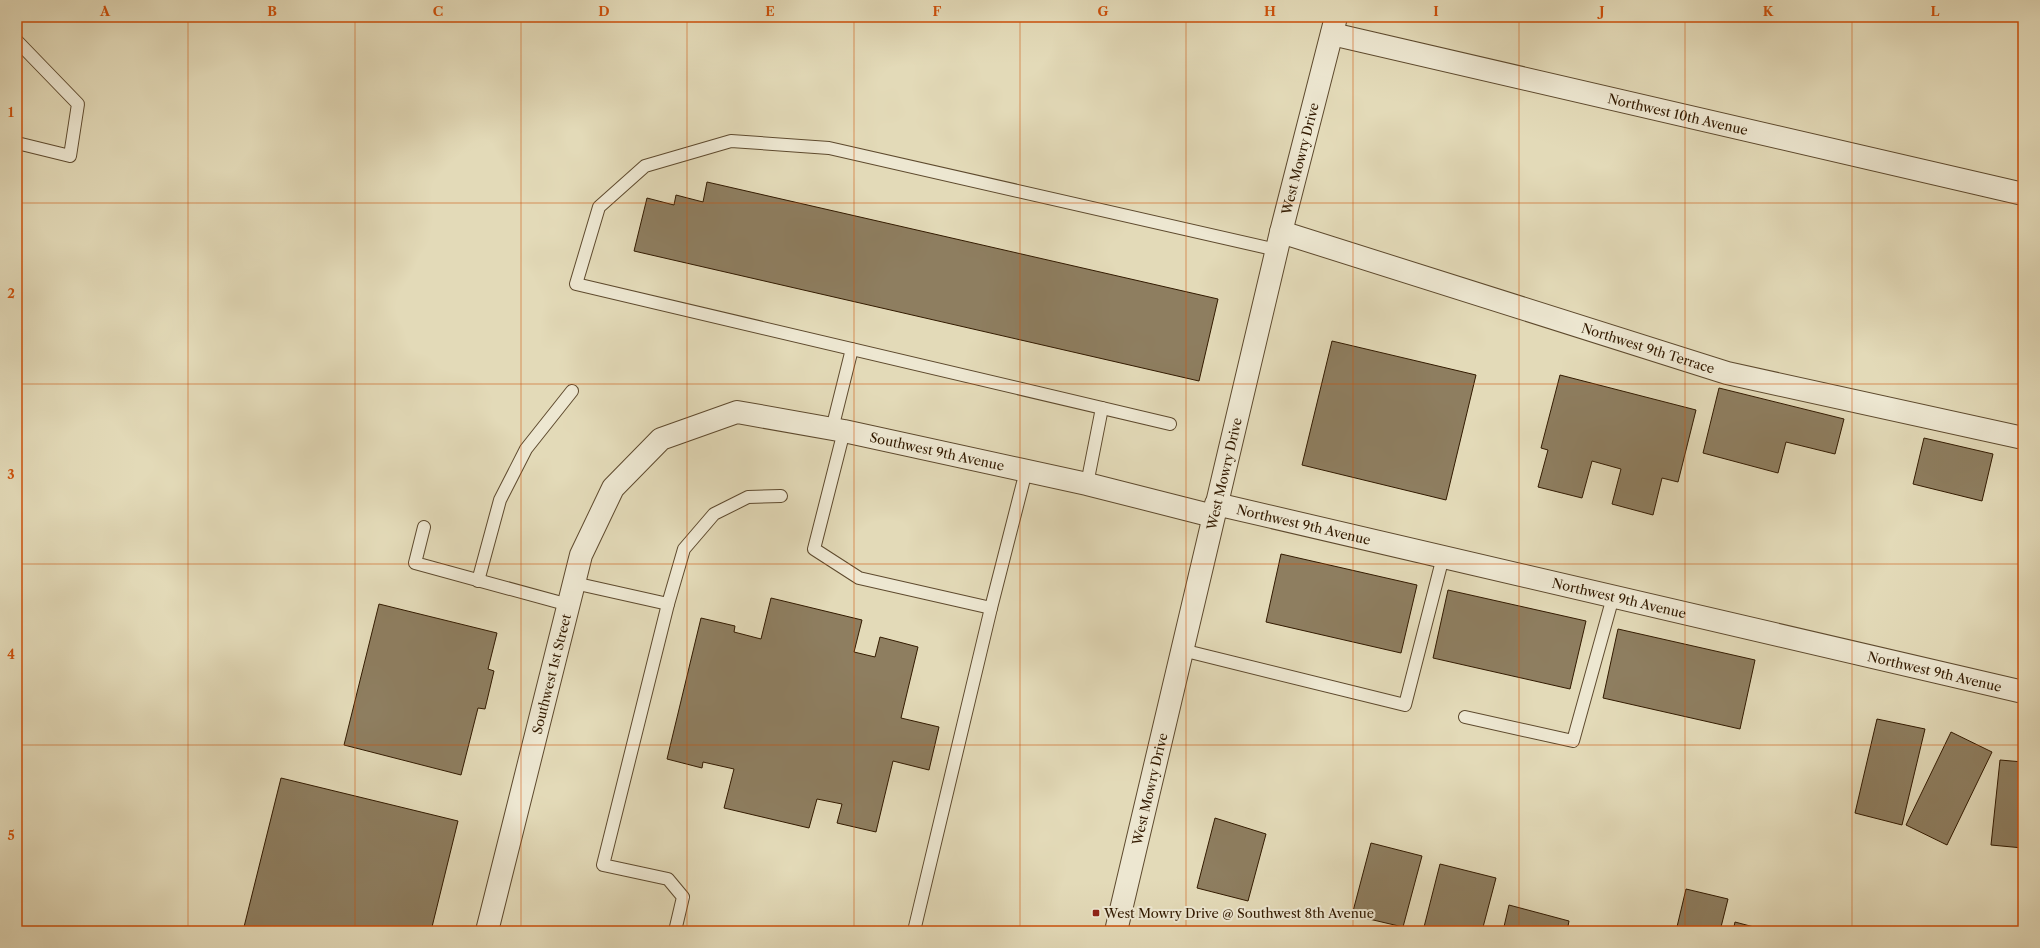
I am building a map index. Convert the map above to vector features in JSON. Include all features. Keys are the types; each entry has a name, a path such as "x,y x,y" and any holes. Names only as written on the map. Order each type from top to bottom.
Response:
{"street":[{"name":"Northwest 10th Avenue","path":"1334,25 2023,194"},
{"name":"West Mowry Drive","path":"1116,931 1279,241 1334,25"},
{"name":"Northwest 9th Terrace","path":"1279,241 1727,373 2023,438"},
{"name":"Southwest 9th Avenue","path":"661,439 737,412 838,430 1215,510"},
{"name":"Southwest 1st Street","path":"487,931 581,555 613,488 661,439"},
{"name":"Northwest 9th Avenue","path":"1215,510 1443,557 2023,692"}],"lane":[{"path":"17,41 78,104 70,156 17,143"},
{"path":"1170,424 576,284 599,207 645,166 731,141 829,148 1279,241"},
{"path":"852,349 838,430 814,549 859,578 991,608"},
{"path":"478,581 500,500 526,449 572,391"},
{"path":"1087,484 1102,408"},
{"path":"914,931 991,608 1026,471"},
{"path":"675,931 683,897 668,879 603,865 668,604 684,549 714,514 748,498 781,496"},
{"path":"424,527 415,563 569,606"},
{"path":"1182,650 1405,706 1443,557"},
{"path":"574,583 668,604"},
{"path":"1465,717 1573,741 1613,596"}],"building":[{"path":"707,182 1218,299 1199,381 634,251 647,198 674,205 676,195 703,202"},
{"path":"1332,341 1476,375 1446,500 1302,465"},
{"path":"1560,375 1696,410 1678,482 1662,478 1653,515 1612,504 1621,469 1592,461 1582,498 1538,487 1548,450 1541,448"},
{"path":"1719,388 1844,419 1835,454 1786,442 1778,473 1703,453"},
{"path":"1924,438 1993,454 1982,501 1913,484"},
{"path":"1281,554 1417,585 1401,653 1266,622"},
{"path":"1448,590 1586,621 1570,689 1433,658"},
{"path":"771,598 862,620 854,652 875,657 880,637 918,647 901,718 939,727 929,770 893,761 876,832 837,823 842,804 817,799 809,828 724,808 734,769 703,762 702,768 667,759 701,618 735,626 734,632 761,639"},
{"path":"379,604 497,633 488,669 494,671 485,709 478,708 461,775 344,745"},
{"path":"1618,629 1755,660 1740,729 1603,698"},
{"path":"1877,719 1925,729 1902,825 1855,813"},
{"path":"1951,732 1992,752 1947,845 1906,825"},
{"path":"2000,760 2023,762 2023,848 1991,845"},
{"path":"281,778 458,821 431,931 243,931"},
{"path":"1215,818 1266,834 1248,901 1197,888"},
{"path":"1371,843 1422,856 1403,927 1352,915"},
{"path":"1440,864 1496,878 1482,931 1423,931"},
{"path":"1686,889 1728,899 1720,931 1676,931"},
{"path":"1509,905 1569,921 1567,931 1503,931"},
{"path":"1735,922 1769,931 1733,931"}],"place":[{"name":"West Mowry Drive @ Southwest 8th Avenue","path":"1096,913"}]}
